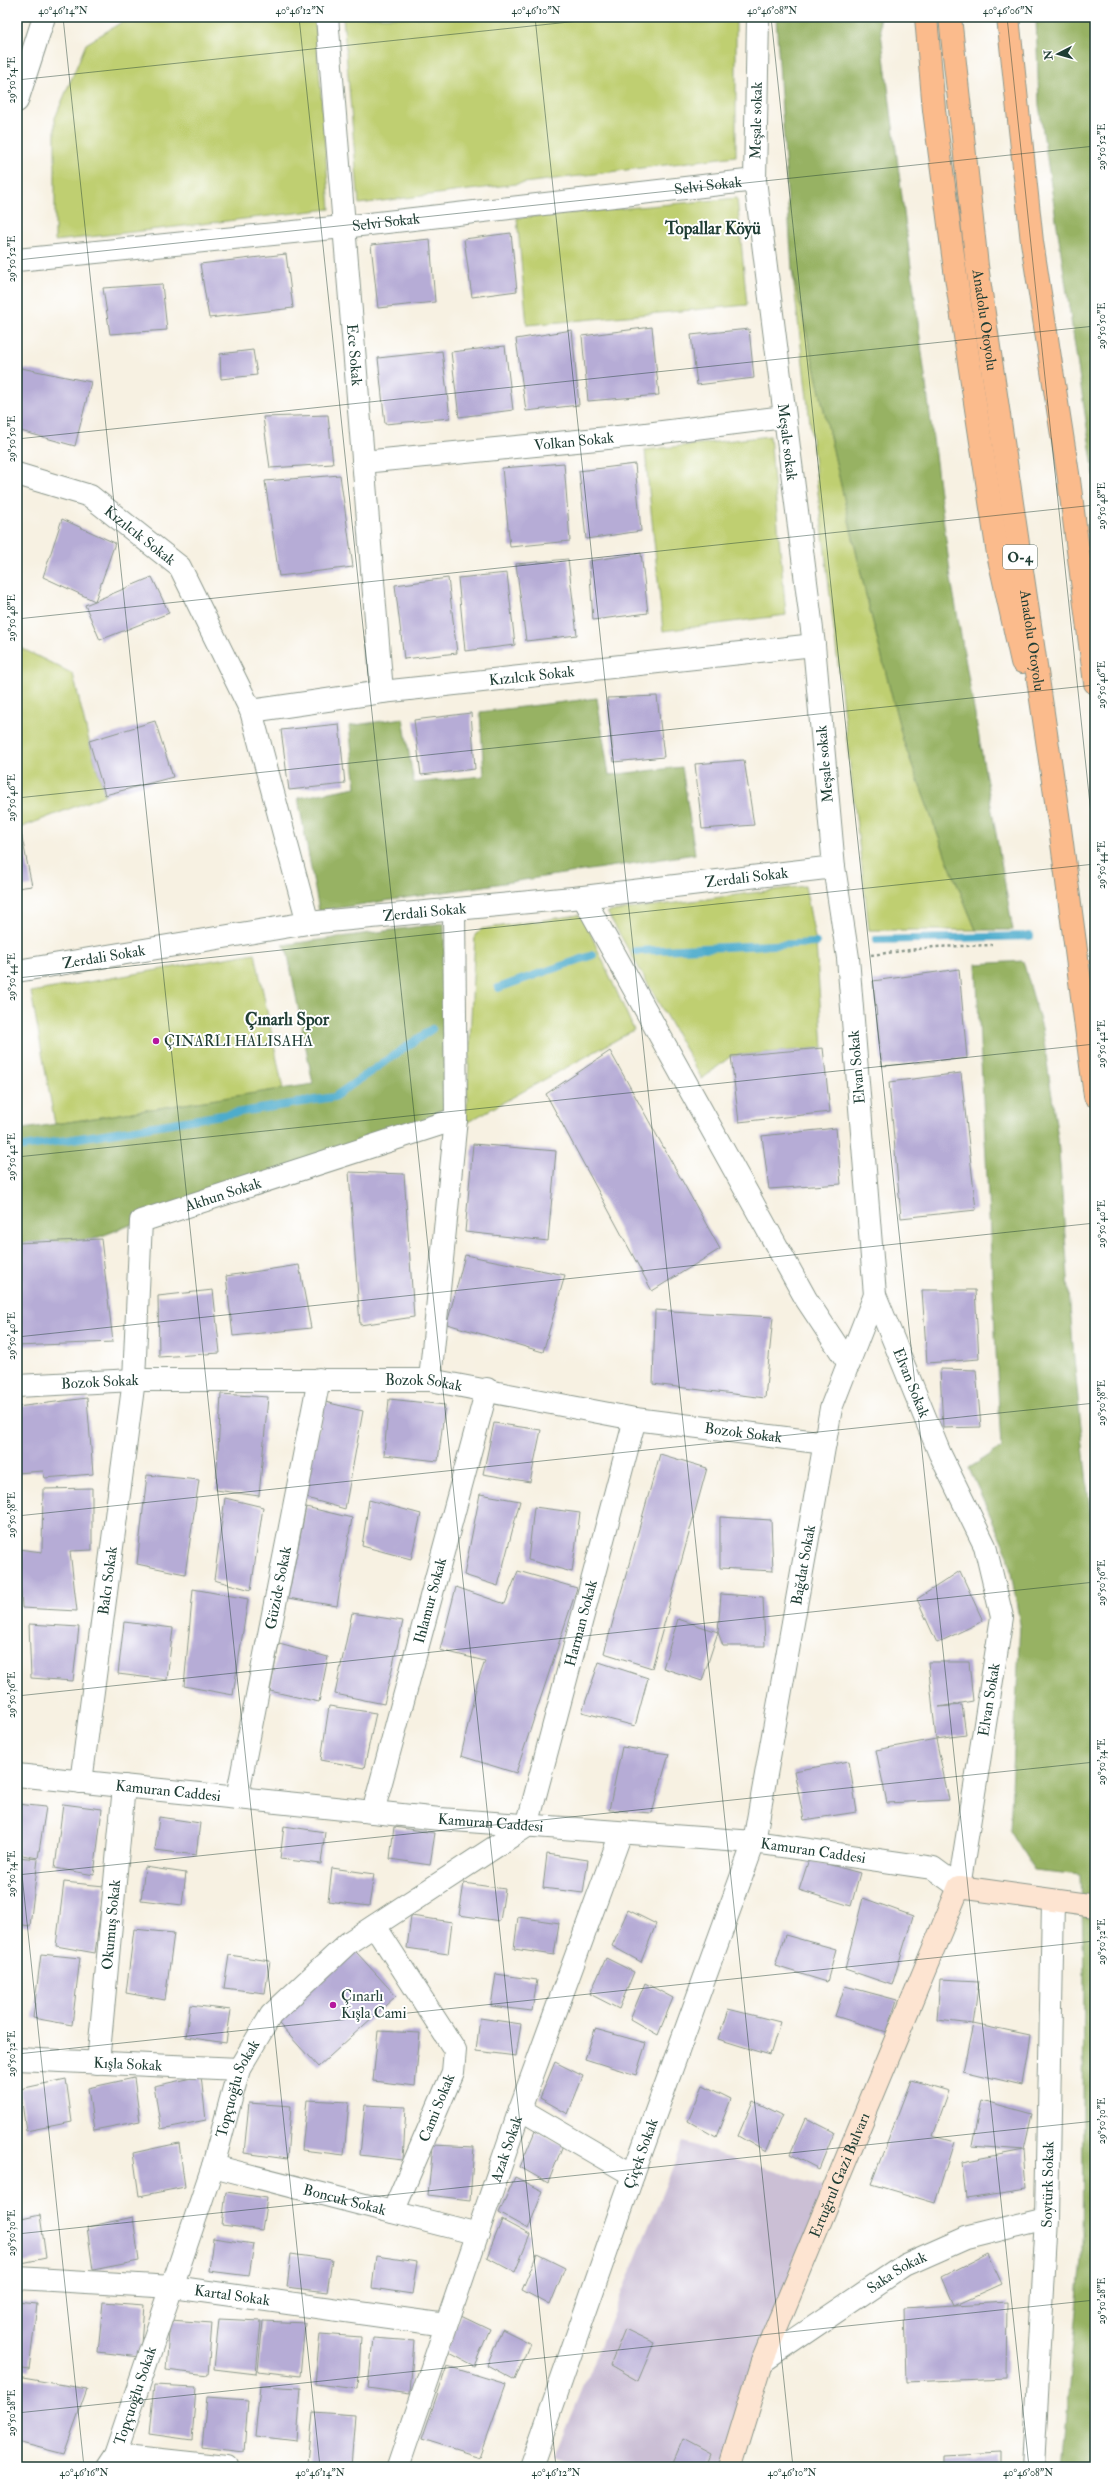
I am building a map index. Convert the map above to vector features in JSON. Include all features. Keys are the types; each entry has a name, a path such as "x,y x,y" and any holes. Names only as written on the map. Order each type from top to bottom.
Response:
{"highway":[{"path":"926,17 934,110 955,270 998,554 1060,828"},
{"name":"Anadolu Otoyolu","path":"950,17 977,266 1060,828 1095,1096"},
{"path":"1008,17 1016,107 1032,242 1069,480 1095,683"},
{"path":"1016,107 1017,17"}],"main road":[{"path":"959,1887 1095,1906"},
{"name":"Ertuğrul Gazi Bulvarı","path":"730,2467 762,2362 959,1887"}],"street":[{"path":"17,101 44,17"},
{"name":"Ece Sokak","path":"327,17 382,692"},
{"name":"Meşale sokak","path":"758,17 755,180 814,645 834,867"},
{"name":"Selvi Sokak","path":"17,260 343,227 755,180"},
{"name":"Volkan Sokak","path":"363,462 638,435 784,417"},
{"name":"Kızılcık Sokak","path":"17,474 90,496 180,567 251,712 308,923"},
{"name":"Kızılcık Sokak","path":"251,712 382,692 814,645"},
{"name":"Zerdali Sokak","path":"17,971 308,923 583,897 834,867"},
{"name":"Elvan Sokak","path":"834,867 848,958 875,1295 940,1454 985,1546 1002,1617 959,1887"},
{"path":"583,897 806,1299 848,1364"},
{"path":"430,1380 456,1119 454,910"},
{"name":"Akhun Sokak","path":"134,1380 141,1221 456,1119"},
{"name":"Bağdat Sokak","path":"754,1842 832,1408 875,1295"},
{"name":"Güzide Sokak","path":"237,1798 319,1379"},
{"name":"Bozok Sokak","path":"17,1386 134,1380 430,1380 487,1389 635,1419 825,1443"},
{"name":"Balcı Sokak","path":"81,1782 134,1380"},
{"name":"Ihlamur Sokak","path":"372,1812 487,1389"},
{"name":"Harman Sokak","path":"527,1826 635,1419"},
{"name":"Kamuran Caddesi","path":"17,1775 372,1812 527,1826 754,1842 932,1868 959,1887"},
{"name":"Okumuş Sokak","path":"98,2063 124,1786"},
{"name":"Topçuoğlu Sokak","path":"111,2461 172,2287 212,2166 239,2069 271,2015 348,1944 527,1826"},
{"name":"Azak Sokak","path":"398,2467 520,2109 621,1833"},
{"name":"Çiçek Sokak","path":"531,2467 633,2175 754,1842"},
{"name":"Soytürk Sokak","path":"1033,2467 1047,2218 1053,1901"},
{"name":"Cami Sokak","path":"375,1926 455,2050 453,2072 393,2212"},
{"name":"Kışla Sokak","path":"17,2059 239,2069"},
{"path":"520,2109 633,2175"},
{"name":"Boncuk Sokak","path":"212,2166 478,2234"},
{"name":"Saka Sokak","path":"762,2362 905,2265 966,2238 1047,2218"},
{"name":"Kartal Sokak","path":"17,2278 172,2287 446,2325"},
{"path":"111,2461 227,2467"}],"path":[{"path":"848,958 934,947 992,945"}],"shaded area":[{"path":"683,2142 829,2189 726,2467 580,2467 554,2459"}],"green space":[{"path":"130,17 315,17 330,209 55,241 55,118 86,44"},
{"path":"343,17 736,17 736,156 359,204"},
{"path":"776,17 879,17 951,579 1013,930 976,930 946,857 903,740 865,591 792,269"},
{"path":"1036,17 1095,17 1095,481 1039,105"},
{"path":"737,198 747,305 527,325 517,218"},
{"path":"792,269 865,591 903,740 946,857 976,930 869,930"},
{"path":"770,436 786,615 663,631 645,450"},
{"path":"17,646 73,674 89,741 105,795 17,829"},
{"path":"597,698 609,775 682,767 695,854 319,911 298,798 356,787 349,726 403,718 414,783 484,776 480,712"},
{"path":"805,886 816,943 823,1048 731,1056 702,1079 607,912"},
{"path":"578,915 584,919 634,1030 466,1123 475,935 482,929"},
{"path":"444,923 446,1123 141,1221 91,1240 17,1243 17,1130 313,1084 287,950 282,945"},
{"name":"ÇINARLI HALISAHA","path":"255,953 283,1089 55,1124 31,992"},
{"path":"1023,961 1042,1028 1058,1138 1074,1360 1095,1558 1095,2467 1062,2467 1082,2258 1084,1972 1081,1875 1034,1870 1010,1831 1020,1624 1008,1555 969,1468 1001,1448 976,964"}],"building":[{"path":"511,233 517,291 472,297 464,239"},
{"path":"430,239 435,302 378,308 371,245"},
{"path":"286,254 293,308 209,318 200,264"},
{"path":"162,284 167,330 110,334 103,288"},
{"path":"652,327 659,395 588,401 582,336"},
{"path":"749,329 754,378 697,385 691,335"},
{"path":"572,330 579,405 526,411 516,339"},
{"path":"505,346 513,410 459,417 451,352"},
{"path":"253,350 257,375 221,379 220,354"},
{"path":"442,351 450,418 385,424 378,358"},
{"path":"21,368 91,382 75,446 17,430 17,391"},
{"path":"328,415 333,464 270,468 263,417"},
{"path":"564,463 570,541 510,547 502,468"},
{"path":"635,464 641,531 586,539 579,471"},
{"path":"340,475 353,567 279,576 265,481"},
{"path":"62,519 115,543 95,601 43,577"},
{"path":"641,553 648,613 593,620 589,561"},
{"path":"568,559 577,635 526,641 516,564"},
{"path":"507,573 515,645 465,651 458,578"},
{"path":"152,577 169,613 100,640 85,605"},
{"path":"448,578 457,653 404,659 395,585"},
{"path":"657,696 664,757 614,762 607,698"},
{"path":"471,713 475,769 421,775 414,720"},
{"path":"155,721 173,777 105,795 89,741"},
{"path":"339,724 345,784 289,790 281,730"},
{"path":"744,760 754,825 702,829 695,764"},
{"path":"20,828 32,886 17,888 17,829"},
{"path":"959,969 967,1058 882,1066 873,981"},
{"path":"823,1048 830,1112 739,1122 731,1056"},
{"path":"610,1051 720,1249 652,1291 546,1094"},
{"path":"961,1073 976,1210 901,1218 889,1082"},
{"path":"836,1128 841,1184 769,1189 762,1136"},
{"path":"473,1144 556,1151 548,1241 465,1232"},
{"path":"349,1172 404,1174 414,1317 360,1325"},
{"path":"101,1239 113,1342 17,1346 17,1243"},
{"path":"465,1255 565,1275 543,1352 447,1324"},
{"path":"299,1265 311,1328 233,1336 226,1276"},
{"path":"213,1290 220,1353 159,1357 158,1296"},
{"path":"922,1290 975,1290 979,1359 927,1363"},
{"path":"655,1310 773,1317 765,1398 653,1384"},
{"path":"940,1369 976,1370 981,1427 943,1428"},
{"path":"221,1394 268,1397 259,1496 216,1490"},
{"path":"87,1398 93,1474 45,1478 43,1471 17,1473 17,1407"},
{"path":"389,1399 445,1405 438,1461 384,1455"},
{"path":"325,1402 363,1411 345,1509 303,1497"},
{"path":"494,1423 541,1430 530,1482 483,1474"},
{"path":"660,1454 707,1468 652,1668 604,1653"},
{"path":"147,1475 199,1480 185,1574 137,1564"},
{"path":"92,1488 92,1550 70,1551 77,1611 22,1608 18,1549 42,1552 43,1489"},
{"path":"480,1494 520,1501 498,1586 464,1575"},
{"path":"225,1498 263,1507 251,1590 214,1580"},
{"path":"369,1500 421,1514 411,1559 362,1546"},
{"path":"306,1507 352,1518 337,1606 288,1598"},
{"path":"534,1507 580,1513 572,1572 528,1560"},
{"path":"720,1517 771,1520 773,1571 720,1568"},
{"path":"518,1571 577,1588 516,1773 461,1756 477,1684 485,1661 440,1650 456,1587 505,1604"},
{"path":"960,1571 983,1621 937,1643 917,1599"},
{"path":"193,1589 248,1599 233,1695 184,1686"},
{"path":"721,1594 763,1597 765,1646 723,1646 718,1632"},
{"path":"352,1613 403,1621 384,1704 335,1694"},
{"path":"678,1619 718,1632 702,1681 663,1668"},
{"path":"124,1622 173,1628 167,1680 118,1674"},
{"path":"29,1624 79,1627 73,1681 31,1678"},
{"path":"279,1644 328,1657 319,1702 270,1691"},
{"path":"599,1662 648,1678 635,1726 582,1712"},
{"path":"928,1662 969,1662 973,1701 939,1707 962,1705 966,1735 936,1739"},
{"path":"329,1706 376,1713 364,1768 321,1760"},
{"path":"936,1739 949,1800 887,1803 876,1750"},
{"path":"622,1747 669,1754 652,1813 609,1810"},
{"path":"849,1761 857,1812 804,1820 794,1771"},
{"path":"17,1804 46,1807 38,1858 17,1854"},
{"path":"63,1804 102,1809 94,1875 55,1868"},
{"path":"159,1817 200,1823 196,1855 155,1850"},
{"path":"284,1826 325,1832 321,1864 280,1859"},
{"path":"394,1827 435,1833 430,1865 390,1859"},
{"path":"547,1854 588,1860 583,1893 543,1888"},
{"path":"17,1857 38,1859 30,1926 17,1924"},
{"path":"809,1859 860,1873 851,1906 799,1890"},
{"path":"145,1867 186,1873 182,1905 141,1900"},
{"path":"332,1868 374,1874 369,1906 328,1901"},
{"path":"64,1882 104,1886 95,1953 56,1946"},
{"path":"464,1883 505,1889 500,1921 459,1915"},
{"path":"863,1898 913,1916 892,1985 845,1969"},
{"path":"628,1910 656,1924 641,1962 612,1946"},
{"path":"411,1916 452,1922 448,1954 407,1948"},
{"path":"518,1917 559,1923 554,1955 514,1949"},
{"path":"134,1929 174,1933 165,2000 126,1993"},
{"path":"785,1935 836,1949 827,1982 775,1966"},
{"name":"Çınarlı Kışla Cami","path":"348,1943 396,1996 318,2067 271,2015"},
{"path":"41,1954 80,1958 72,2025 33,2018"},
{"path":"229,1955 270,1961 265,1993 224,1988"},
{"path":"606,1958 634,1972 619,2009 590,1994"},
{"path":"496,1974 537,1980 532,2011 491,2006"},
{"path":"940,1979 979,1981 973,2024 937,2020"},
{"path":"645,1983 673,1998 658,2035 630,2019"},
{"path":"845,1986 897,2000 887,2032 835,2016"},
{"path":"190,2005 231,2010 226,2043 186,2037"},
{"path":"728,2009 780,2022 770,2055 718,2039"},
{"path":"480,2018 521,2024 516,2056 476,2051"},
{"path":"973,2024 1030,2036 1022,2085 963,2071"},
{"path":"595,2029 646,2043 636,2075 585,2059"},
{"path":"378,2031 420,2033 415,2086 373,2081"},
{"path":"555,2062 583,2076 568,2114 540,2098"},
{"path":"201,2076 206,2120 161,2129 154,2086"},
{"path":"134,2078 140,2121 94,2130 88,2088"},
{"path":"66,2079 72,2122 26,2131 20,2089"},
{"path":"911,2080 949,2091 933,2136 954,2142 935,2203 871,2184"},
{"path":"703,2085 731,2099 716,2137 688,2121"},
{"path":"307,2100 349,2102 344,2155 302,2150"},
{"path":"981,2100 1032,2114 1024,2150 972,2146"},
{"path":"753,2101 782,2115 766,2152 738,2136"},
{"path":"249,2103 291,2106 287,2159 244,2153"},
{"path":"365,2105 406,2107 403,2160 360,2155"},
{"path":"806,2118 834,2132 819,2169 790,2154"},
{"path":"535,2131 563,2145 548,2183 520,2167"},
{"path":"179,2143 185,2187 139,2196 133,2153"},
{"path":"433,2145 474,2147 470,2200 428,2195"},
{"path":"1024,2150 1027,2190 966,2199 962,2162"},
{"path":"515,2177 543,2191 528,2229 499,2213"},
{"path":"226,2192 267,2198 262,2230 222,2225"},
{"path":"40,2215 46,2258 17,2264 17,2220"},
{"path":"133,2217 139,2261 93,2270 87,2227"},
{"path":"502,2220 530,2235 515,2272 487,2257"},
{"path":"213,2238 254,2244 249,2276 209,2271"},
{"path":"291,2254 332,2260 327,2292 287,2287"},
{"path":"537,2254 565,2268 550,2305 522,2290"},
{"path":"988,2254 1002,2284 955,2305 943,2277"},
{"path":"376,2256 417,2262 412,2294 372,2288"},
{"path":"17,2302 37,2304 29,2370 17,2368"},
{"path":"103,2302 144,2305 140,2357 98,2352"},
{"path":"1007,2302 1006,2378 906,2382 904,2308"},
{"path":"461,2315 490,2329 474,2366 446,2351"},
{"path":"219,2319 261,2321 256,2374 214,2369"},
{"path":"170,2320 212,2323 208,2375 166,2370"},
{"path":"263,2321 305,2323 300,2376 258,2371"},
{"path":"502,2329 530,2343 515,2380 487,2365"},
{"path":"625,2329 654,2343 638,2381 610,2365"},
{"path":"320,2334 361,2337 358,2389 315,2384"},
{"path":"373,2338 414,2341 410,2394 368,2388"},
{"path":"447,2366 506,2384 480,2457 422,2439"},
{"path":"17,2377 87,2389 64,2454 17,2442"},
{"path":"154,2385 196,2387 192,2440 149,2434"},
{"path":"260,2386 301,2388 297,2441 255,2436"},
{"path":"207,2397 248,2400 244,2452 202,2447"},
{"path":"313,2412 355,2415 351,2467 308,2463"},
{"path":"683,2439 711,2454 706,2467 671,2467"},
{"path":"1002,2452 1002,2467 943,2467 943,2455"},
{"path":"815,2463 829,2466 829,2467 814,2467"}],"waterway":[{"path":"876,940 1030,936"},
{"path":"636,951 816,943"},
{"path":"498,988 593,955"},
{"path":"17,1148 334,1097 432,1029"}],"place":[{"name":"ÇINARLI HALISAHA","path":"156,1041"},
{"name":"Çınarlı Kışla Cami","path":"333,2005"}],"district":[{"name":"Topallar Köyü","path":"713,228"},
{"name":"Çınarlı Spor","path":"287,1019"}]}
